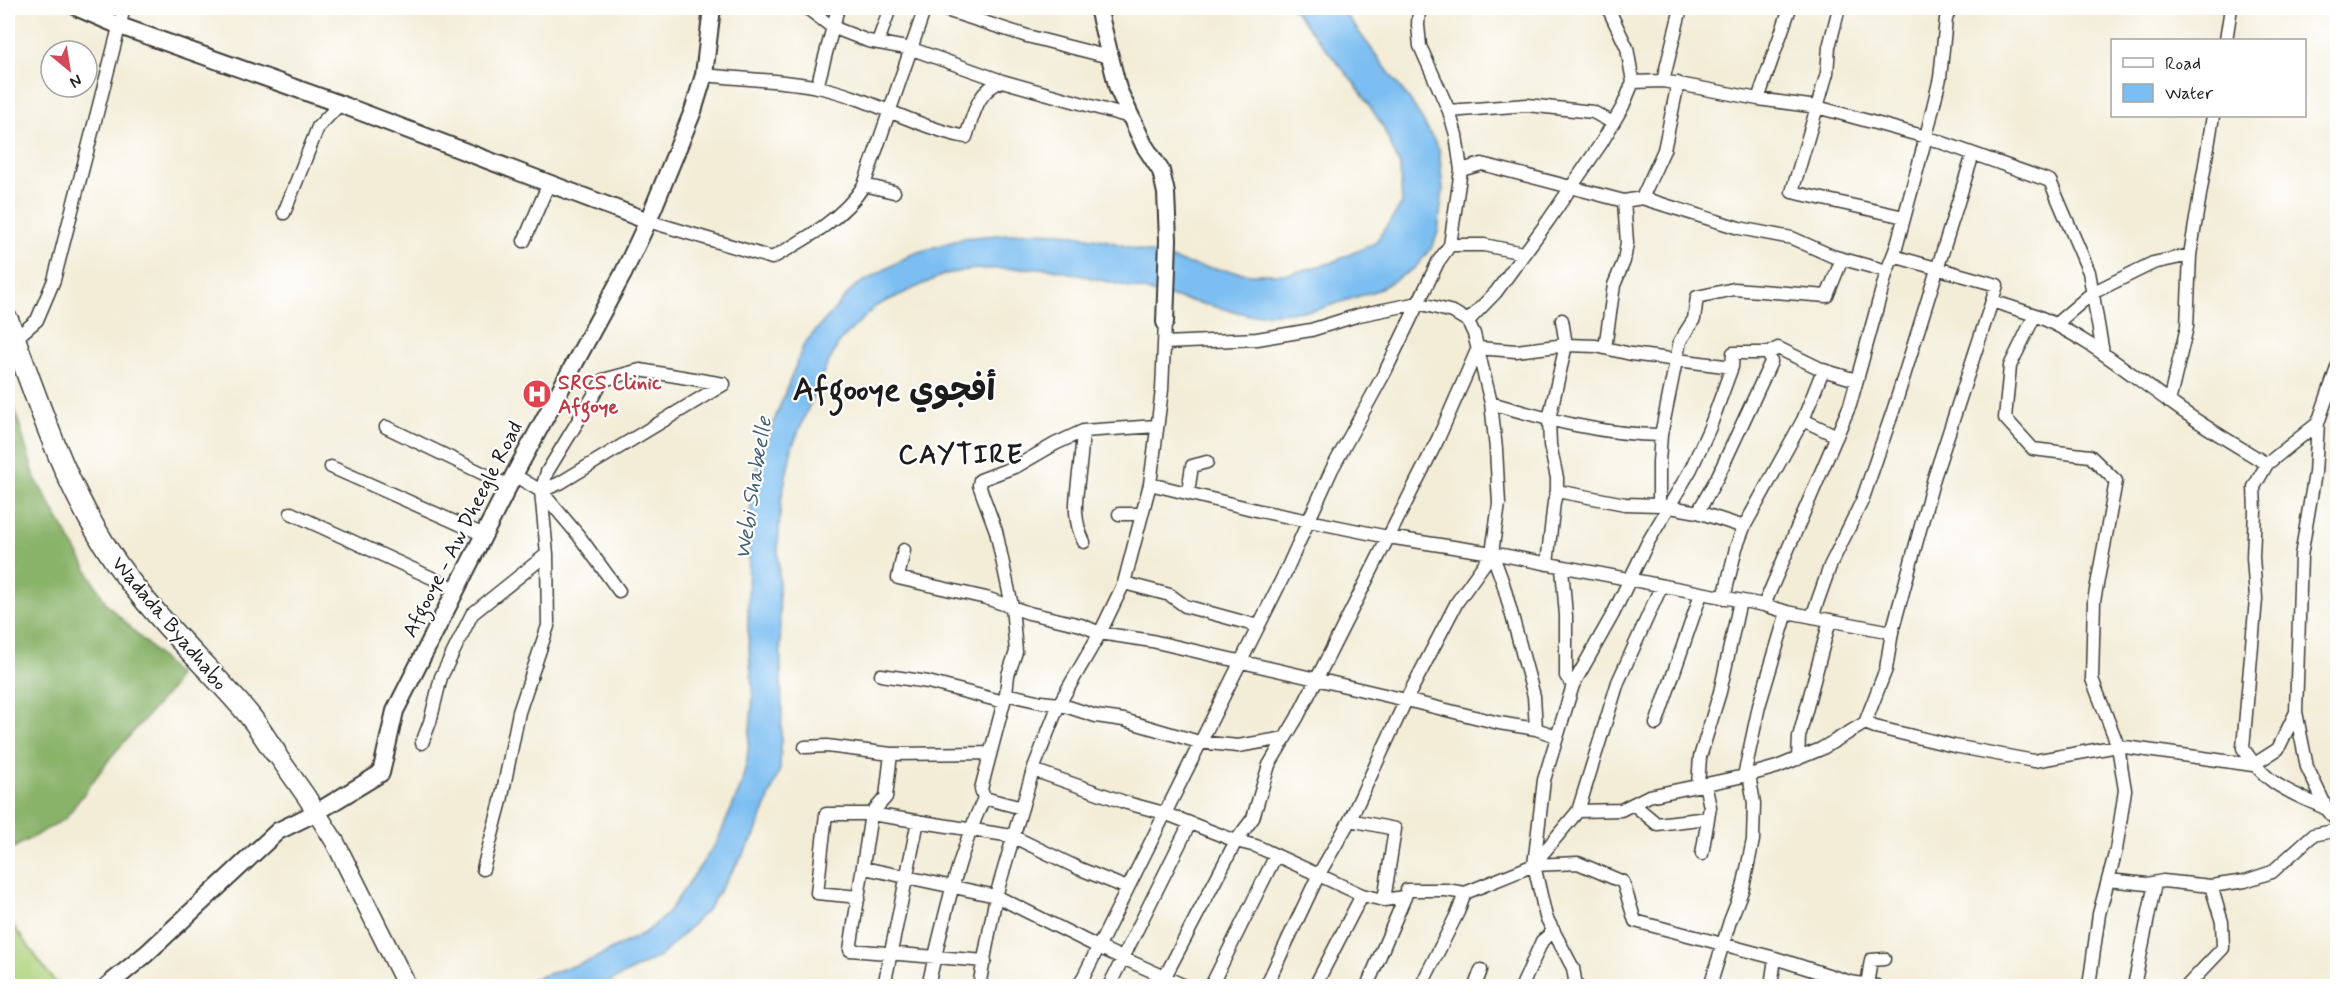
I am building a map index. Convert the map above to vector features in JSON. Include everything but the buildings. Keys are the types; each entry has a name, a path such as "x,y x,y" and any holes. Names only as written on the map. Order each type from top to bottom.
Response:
{"highway":[{"name":"Wadada Byadhabo","path":"10,339 62,464 89,519 108,551 156,613 250,716 275,752"}],"main road":[{"path":"78,8 120,26 340,104 648,221"},
{"name":"Afgooye - Aw Dheegle Road","path":"107,987 146,954 278,831 317,812 381,773 395,711 511,480 623,274 648,221 693,111 704,75 712,8"},
{"path":"1098,8 1118,89 1144,145 1161,171 1166,192 1168,240 1165,322"},
{"name":"Wadada Byadhabo","path":"275,752 335,842 407,987"}],"street":[{"path":"10,339 37,320 54,280 124,8"},
{"path":"807,8 832,27 868,41 912,49 1002,81 1130,117"},
{"path":"817,87 838,8"},
{"path":"878,42 890,8"},
{"path":"648,221 772,258 838,214 856,199 864,185 925,8"},
{"path":"940,8 1027,36 1109,57"},
{"path":"1079,987 1126,888 1285,573 1332,469 1385,372 1438,262 1450,245 1461,170 1456,135 1449,111 1420,46 1419,9 1415,8"},
{"path":"1468,321 1496,292 1572,187 1623,106 1633,82 1627,48 1608,8"},
{"path":"1663,81 1681,8"},
{"path":"1758,99 1790,8"},
{"path":"1839,8 1829,47 1827,74 1792,192 1904,217"},
{"path":"1764,605 1850,405 1926,136 1940,78 1946,19 1950,8"},
{"path":"2226,39 2231,8"},
{"path":"704,75 817,87 890,110 936,131 966,137 980,97 990,86 1002,81"},
{"path":"1633,82 1678,83 1758,99 1817,107 1926,136 2050,181 2089,272 2103,353"},
{"path":"1642,198 1664,150 1678,83"},
{"path":"284,213 318,127 340,104"},
{"path":"1449,111 1527,105 1593,112 1613,123"},
{"path":"2169,402 2187,327 2190,255 2212,117"},
{"path":"1812,617 1830,566 1862,501 1894,408 1973,154"},
{"path":"1461,170 1482,165 1624,201 1642,198 1739,228 1792,238 1842,259 1887,271"},
{"path":"524,241 549,183"},
{"path":"864,185 894,192"},
{"path":"1605,348 1614,285 1624,261 1627,243 1624,201"},
{"path":"1450,245 1484,245 1523,253"},
{"path":"2056,324 2092,293 2154,263 2190,255"},
{"path":"1578,811 1621,810 1649,796 1746,776 1821,749 1865,723 1886,669 1892,632 1934,478 1997,285 1893,256"},
{"path":"1664,506 1659,462 1661,435 1680,341 1694,319 1697,297 1734,289 1827,296 1842,259"},
{"path":"1992,301 2056,324 2103,353 2207,429 2267,464"},
{"path":"1164,343 1257,339 1311,330 1359,315 1418,303 1453,312 1468,321 1478,348 1491,403 1499,504 1492,553 1457,602 1406,699 1350,820 1319,874 1266,987"},
{"path":"2035,315 2010,366 2005,418 2033,449 2090,456 2116,481 2094,601 2092,678 2118,746 2125,790 2116,850 2099,914 2089,987"},
{"path":"1547,564 1557,491 1557,478 1550,445 1549,419 1566,345 1562,320"},
{"path":"979,987 996,896 1033,770 1059,704 1100,633 1124,583 1150,484 1162,390 1165,322"},
{"path":"1478,348 1516,351 1566,345 1605,348 1631,354 1732,368"},
{"path":"1163,982 1236,841 1253,818 1269,765 1317,680 1438,439 1478,348"},
{"path":"1576,987 1573,968 1545,917 1534,865 1544,780 1573,685 1613,614 1664,506 1690,469 1710,427 1732,368 1733,353 1769,353 1778,348 1823,370 1856,380"},
{"path":"1698,512 1718,478 1771,362 1769,353"},
{"path":"2337,365 2318,423 2315,472 2301,556 2296,712 2307,767 2327,809 2337,823"},
{"path":"483,869 501,801 519,711 548,626 547,554 541,491 547,472 603,380 640,370 724,384 560,483 541,491"},
{"path":"1724,598 1736,548 1744,527 1803,420 1823,370"},
{"path":"1491,403 1549,419 1632,435 1661,435"},
{"path":"1803,420 1836,436"},
{"path":"2318,423 2267,464 2254,487 2253,557 2256,599 2243,748 2253,765 2273,784 2327,809"},
{"path":"927,987 970,828 984,798 981,789 1005,698 1008,675 1016,652 1012,606 996,531 979,485 980,480 1017,466 1083,431 1157,426"},
{"path":"386,427 541,491 586,544 620,591"},
{"path":"1083,431 1074,500 1079,533 1084,542"},
{"path":"1188,492 1192,466 1207,462"},
{"path":"331,467 484,535"},
{"path":"1150,484 1307,521 1388,537 1492,553 1892,632"},
{"path":"1557,491 1625,504 1664,506 1698,512 1744,527"},
{"path":"291,513 456,589"},
{"path":"1119,514 1141,514"},
{"path":"903,550 898,578 986,598 1029,613 1082,625 1100,633 1152,641 1406,699 1490,721 1536,729 1556,736"},
{"path":"1492,553 1503,583 1534,696 1536,729"},
{"path":"422,743 430,722 441,677 472,614 547,554"},
{"path":"1562,568 1566,616 1566,676 1573,685"},
{"path":"1124,583 1170,595 1185,606 1258,626"},
{"path":"1534,865 1578,811 1618,682 1661,586"},
{"path":"1656,724 1701,594"},
{"path":"1702,854 1710,807 1702,785 1700,757 1720,692 1740,601"},
{"path":"1710,987 1730,921 1743,888 1753,840 1754,803 1746,776 1759,706 1786,612"},
{"path":"1798,759 1799,737 1830,620"},
{"path":"880,675 928,682 1005,698 1059,704 1096,716 1124,720 1199,742 1238,746 1285,738"},
{"path":"1865,723 1954,746 2034,761 2118,746 2253,765 2278,749 2296,712"},
{"path":"805,747 827,746 891,754 990,753"},
{"path":"891,754 886,797 871,814 850,950 985,961"},
{"path":"1033,770 1256,846 1362,895 1384,900 1405,897"},
{"path":"984,798 1022,808"},
{"path":"1633,804 1657,824 1708,818"},
{"path":"859,897 817,893 826,814 871,814 1012,836 1126,888"},
{"path":"1350,820 1395,829 1384,900"},
{"path":"884,987 918,821"},
{"path":"1109,987 1190,823"},
{"path":"2108,880 2147,884 2163,881 2211,886 2245,881 2272,872 2313,835 2337,830"},
{"path":"1211,987 1276,855"},
{"path":"1367,987 1407,890 1465,893 1534,865 1578,862 1623,882 1635,921 1775,958 1850,984 1872,986 1871,960 1884,959"},
{"path":"864,868 996,896 1124,958 1163,982 1185,987"},
{"path":"2134,987 2155,883"},
{"path":"2187,987 2223,948 2222,922 2211,886"},
{"path":"1421,987 1465,893"},
{"path":"1316,987 1362,895"},
{"path":"1522,987 1542,940 1554,932"},
{"path":"1772,987 1775,958"},
{"path":"1475,987 1481,970"}],"green space":[{"path":"8,386 35,478 106,603 178,675 171,689 111,757 65,819 8,851"},
{"path":"8,919 58,986 8,986"}],"water":[{"path":"1292,8 1341,8 1414,106 1439,149 1443,190 1438,232 1433,246 1415,268 1378,290 1316,310 1250,315 1049,268 976,269 945,274 876,306 840,341 822,375 792,447 781,501 778,544 782,713 780,769 754,837 708,909 661,956 601,986 511,986 591,960 646,932 667,914 717,842 741,786 747,760 753,698 748,635 749,521 757,465 804,344 854,287 912,254 964,238 1029,232 1063,233 1104,240 1197,266 1251,274 1288,274 1331,263 1375,243 1402,204 1400,166 1382,125 1356,85"}],"place":[{"name":"SRCS Clinic Afgoye","path":"537,394"}],"district":[{"name":"Afgooye أفجوي","path":"894,388"},
{"name":"CAYTIRE","path":"961,454"}],"water label":[{"name":"Webi Shabeelle","path":"752,488"}]}
